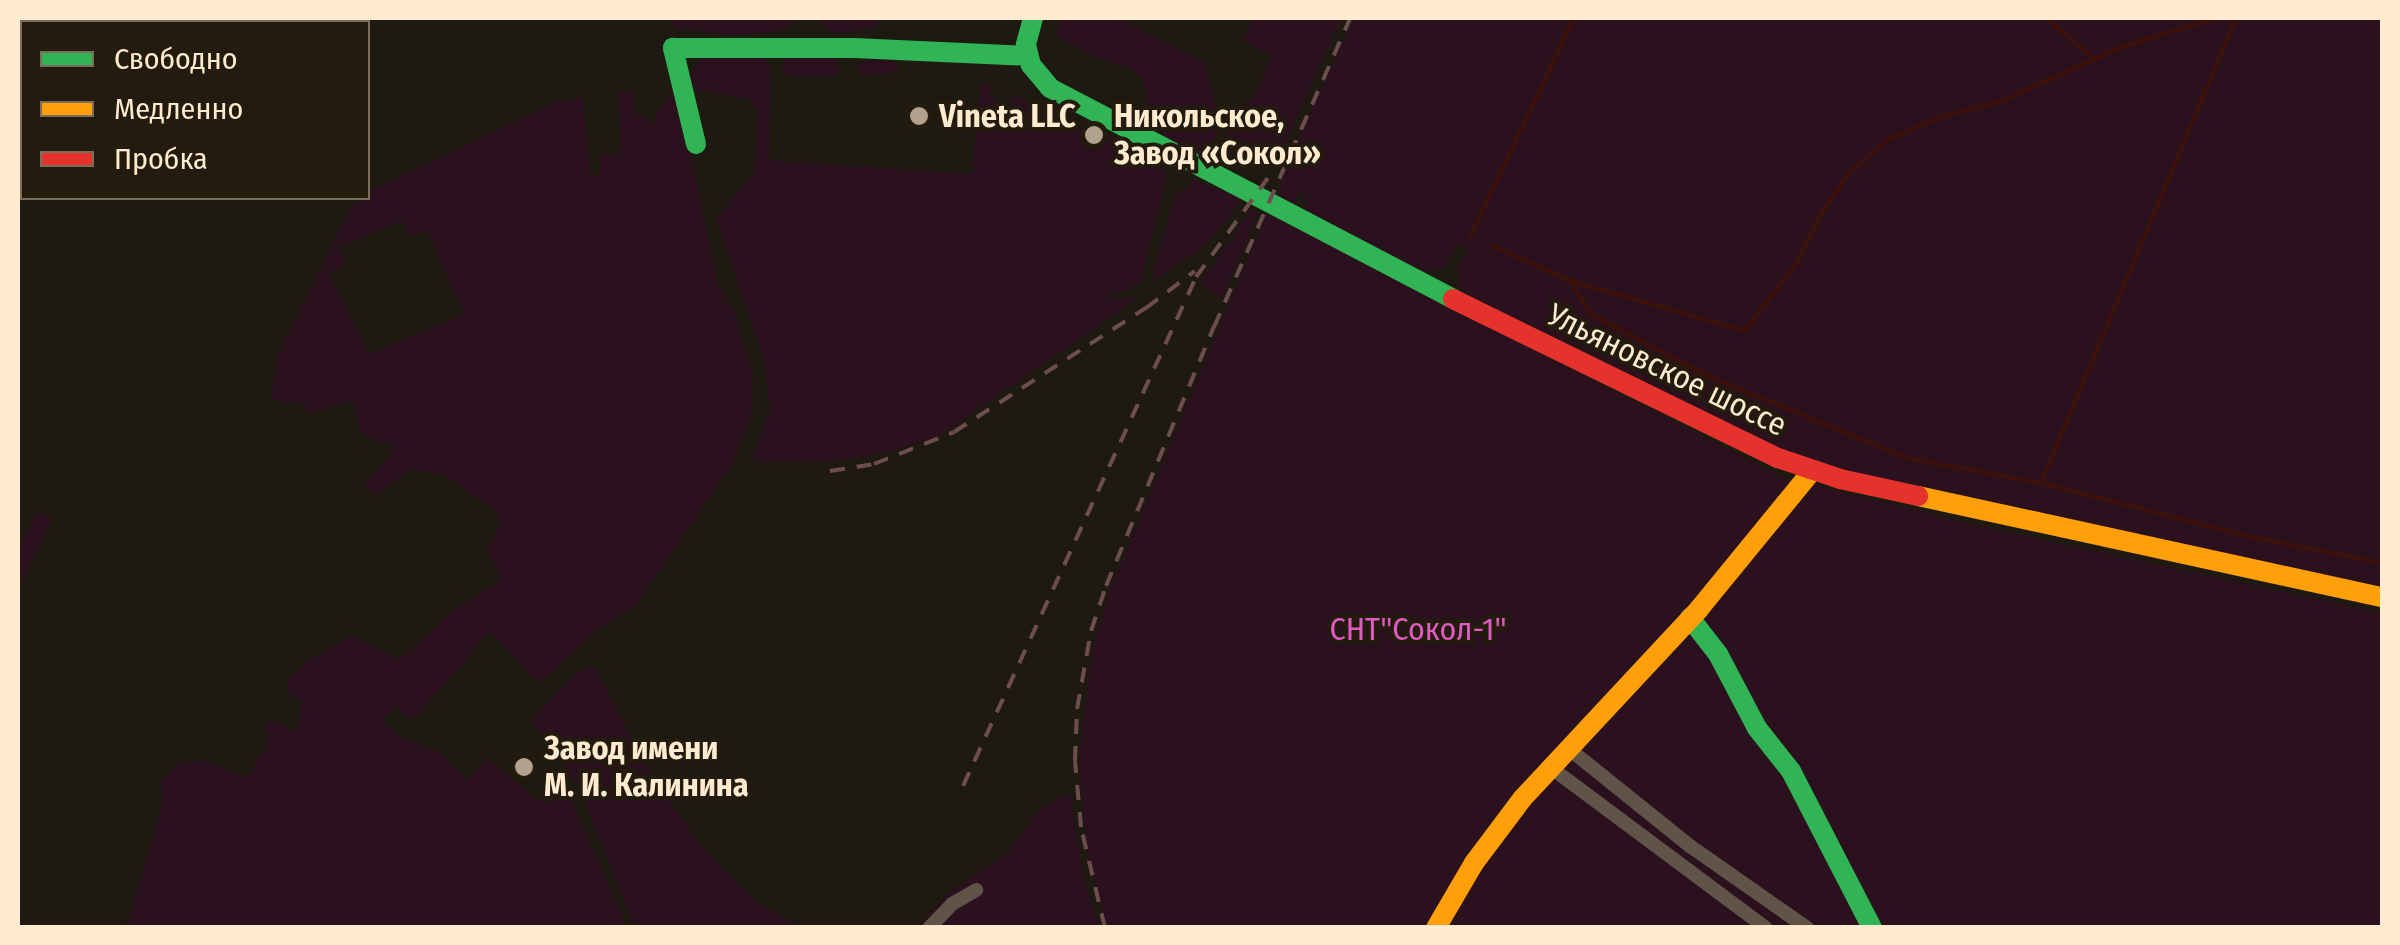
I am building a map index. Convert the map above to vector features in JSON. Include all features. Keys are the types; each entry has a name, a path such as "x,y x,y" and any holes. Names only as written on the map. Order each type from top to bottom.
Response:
{"main road":[{"path":"696,144 673,48 854,48 1028,56 1026,34 1033,18"},
{"name":"Ульяновское шоссе","path":"1028,56 1042,81 1074,103 1438,292 1812,471 2382,597"},
{"path":"1436,928 1474,863 1550,767 1690,618 1812,471"},
{"path":"1690,618 1718,654 1757,728 1791,771 1872,928"}],"street":[{"path":"1568,748 1690,846 1807,928"},
{"path":"1550,767 1766,928"},
{"path":"929,928 952,904 976,890"}],"green space":[{"path":"18,18 213,18 20,20 18,41"},
{"path":"671,18 800,18 780,31 732,35 675,28"},
{"path":"819,18 879,20 876,27 842,33 828,31"},
{"path":"1060,18 1119,18 1205,63 1219,118 1211,155 1204,157 1137,121 1147,98 1144,81 1129,68 1085,53 1056,35"},
{"path":"1254,18 1341,18 1283,148 1261,165 1234,157 1224,145 1228,117 1255,95 1272,56 1242,40"},
{"path":"1354,18 2382,18 2382,589 1835,471 1744,434 1576,346 1484,306 1458,286 1458,268 1467,251 1458,243 1443,269 1423,272 1307,212 1305,196 1298,190 1296,207 1277,198 1292,153"},
{"path":"702,53 765,58 770,69 769,160 972,174 981,83 991,85 989,96 1008,109 1014,94 1088,131 1086,137 1098,143 1102,137 1110,136 1154,154 1167,176 1141,281 1126,292 1109,293 1110,299 1140,297 939,436 886,453 822,463 752,461 770,410 765,363 716,218 754,173 758,108 747,99 698,90 689,79"},
{"path":"837,55 838,74 832,77 788,77 782,72 785,57"},
{"path":"868,58 894,61 899,72 862,76 857,65"},
{"path":"673,89 678,91 717,281 734,312 753,375 751,418 731,466 636,605 600,628 550,674 538,682 490,631 418,715 409,720 397,706 382,719 395,734 438,752 466,780 487,757 537,801 541,797 549,803 562,788 556,782 561,777 627,927 126,928 163,803 160,782 179,763 203,760 248,778 268,742 265,724 273,720 294,731 298,723 301,700 287,693 288,682 304,663 352,636 400,659 452,611 501,580 487,550 500,523 496,511 443,474 409,470 377,495 364,486 390,456 394,443 375,441 362,433 352,401 308,414 305,404 271,400 278,354 352,205 370,200 370,191 553,103 582,97 591,174 600,176 601,154 621,153 618,92 634,91 635,112 651,123","holes":["402,221 410,237 427,230 464,314 369,354 329,273 346,264 339,247"]},
{"path":"1193,180 1244,198 1204,246 1150,283 1174,197"},
{"path":"1251,209 1258,213 1222,298 1200,284"},
{"name":"СНТ\"Сокол-1\"","path":"1267,213 1782,477 1976,525 2382,613 2382,927 1108,928 1087,848 1081,792 1079,756 1092,652 1109,592"},
{"path":"37,512 52,518 18,589 18,550"},
{"path":"590,666 597,671 647,768 700,845 756,902 801,927 635,927 579,788 532,720 576,673"},
{"path":"1070,794 1085,885 1100,927 917,928 953,889 1007,854 1036,814 1057,797"}],"waterway":[{"path":"1470,237 1574,18"},
{"path":"2046,18 2092,57"},
{"path":"1492,246 1571,281 1745,331 1796,264 1822,212 1850,172 1889,139 1940,117 1999,102 2122,47 2216,18"},
{"path":"2041,483 2236,18"},
{"path":"1571,281 1590,314 1708,376 1907,458 2041,483 2251,537 2382,563"}],"railway":[{"path":"1105,928 1081,827 1075,761 1077,709 1091,631 1214,327 1350,18"},
{"path":"963,786 1196,277 1268,178"},
{"path":"830,471 874,464 954,432 1146,308 1195,271"}],"traffic: fast":[{"path":"1033,18 1026,45 1031,65 1050,88 1453,299"},
{"path":"696,144 673,48 854,48 1027,56"},
{"path":"1690,618 1718,654 1757,728 1791,771 1872,928"}],"traffic: slow":[{"path":"1436,928 1474,863 1522,799 1699,609 1812,471"},
{"path":"1918,496 2382,597"}],"traffic: jam":[{"path":"1453,299 1778,458 1840,479 1918,496"}],"place":[{"name":"Vineta LLC","path":"919,116"},
{"name":"Никольское, Завод «Сокол»","path":"1094,135"},
{"name":"Завод имени М. И. Калинина","path":"524,767"}]}
